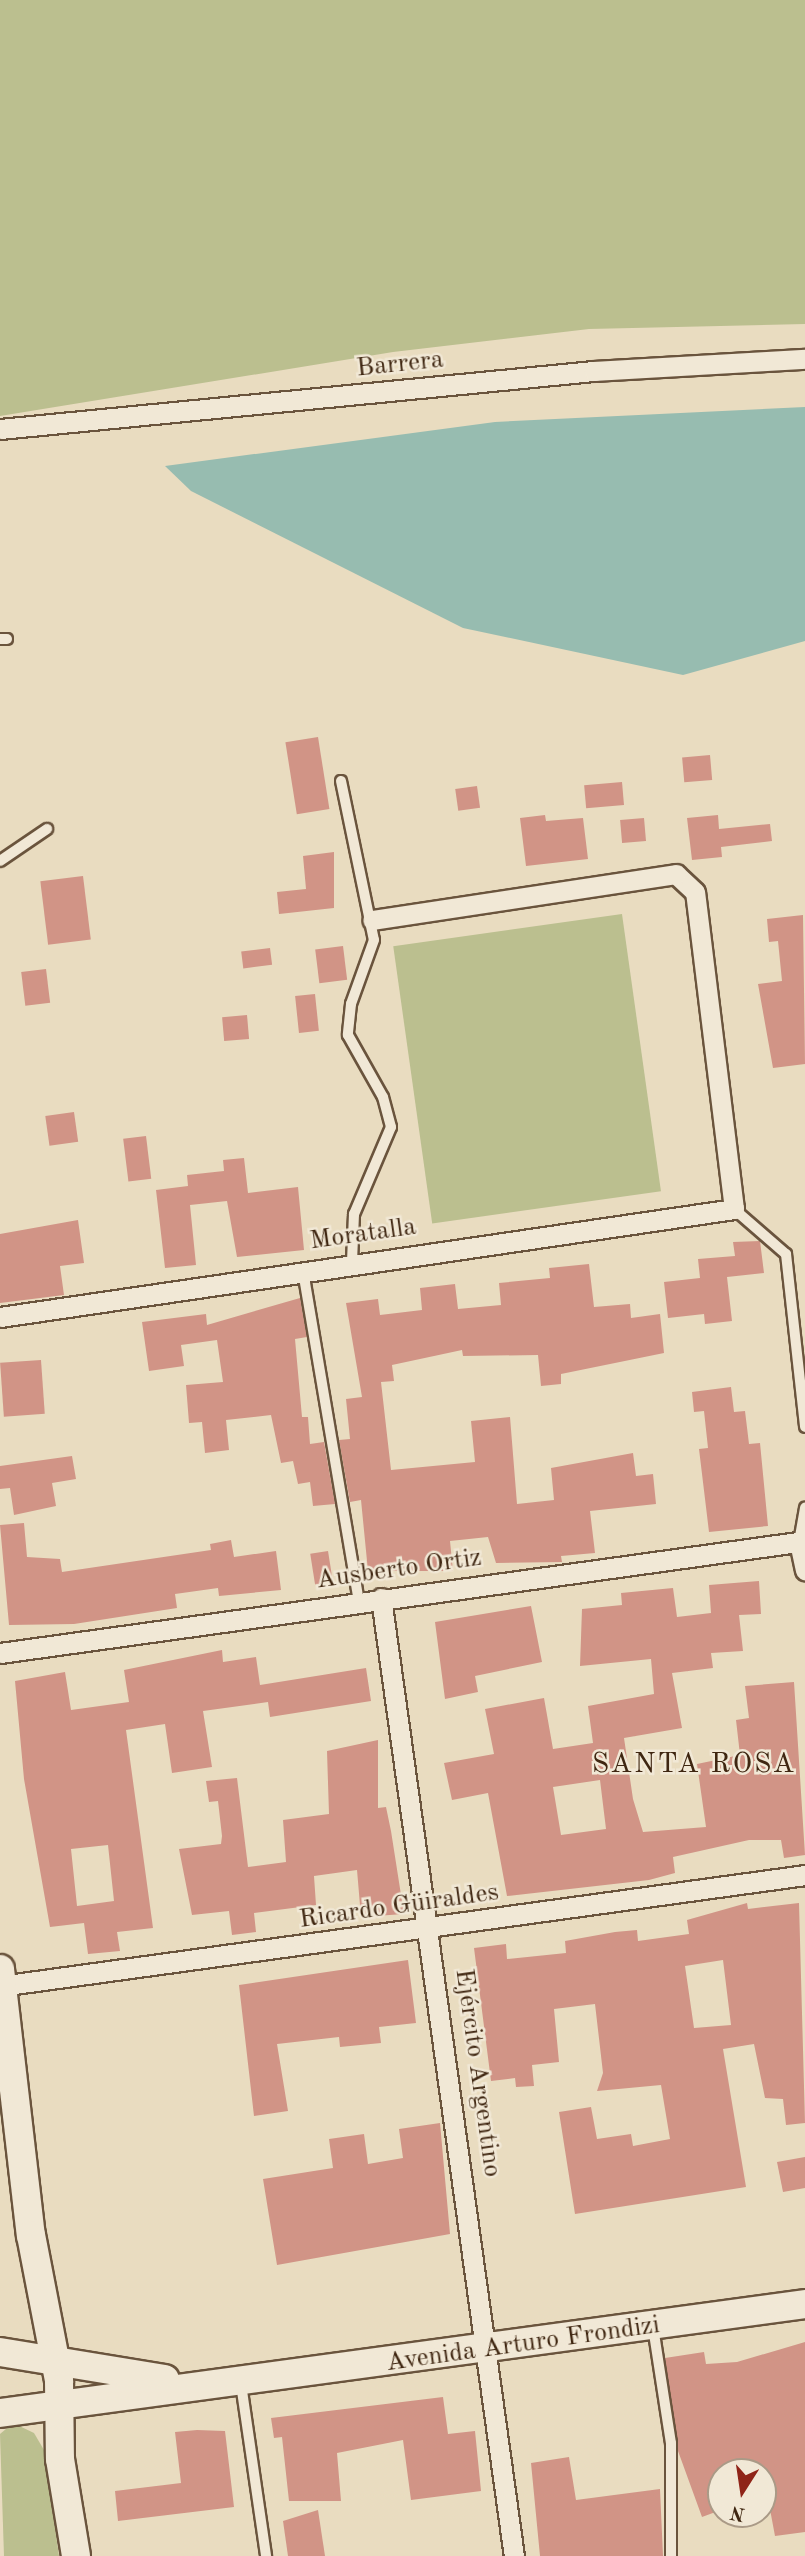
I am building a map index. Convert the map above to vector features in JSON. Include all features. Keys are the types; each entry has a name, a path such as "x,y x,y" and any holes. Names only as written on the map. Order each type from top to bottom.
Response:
{"main road":[{"path":"1,1980 51,2361 61,2404 61,2459 76,2556"},
{"name":"Avenida Arturo Frondizi","path":"241,2384 805,2304"},
{"path":"0,2352 125,2376 241,2384"},
{"path":"0,2413 241,2384"}],"street":[{"name":"Barrera","path":"0,429 594,371 805,359"},
{"path":"372,920 676,874 695,892 734,1209"},
{"name":"Moratalla","path":"0,1317 352,1262 734,1209"},
{"path":"802,1542 805,1570"},
{"name":"Ausberto Ortiz","path":"0,1653 381,1598 802,1542"},
{"name":"Ejército Argentino","path":"381,1598 430,1930 514,2556"},
{"name":"Ricardo Güiraldes","path":"1,1980 430,1930 805,1875"}],"lane":[{"path":"341,781 372,920 374,940 351,1004 348,1035 383,1097 391,1127 354,1214 352,1262"},
{"path":"0,861 47,830"},
{"path":"734,1209 786,1254 805,1427"},
{"path":"303,1270 359,1602"},
{"path":"802,1542 805,1508"},
{"path":"653,2327 671,2443 671,2556"},
{"path":"241,2384 266,2556"}],"green space":[{"path":"0,0 805,0 805,324 589,329 393,352 0,416"},
{"path":"622,914 661,1191 432,1223 393,946"},
{"path":"13,2423 34,2433 44,2450 59,2556 4,2556 0,2434"}],"water":[{"path":"805,407 805,641 683,675 463,628 191,491 165,466 495,422"}],"building":[{"path":"318,737 329,809 297,814 285,742"},
{"path":"710,755 712,780 684,782 682,757"},
{"path":"622,782 624,805 586,808 584,785"},
{"path":"477,786 480,808 458,811 455,789"},
{"path":"545,815 546,821 583,818 588,859 526,866 520,818"},
{"path":"718,815 719,829 770,824 772,841 721,847 722,857 692,860 687,818"},
{"path":"644,818 646,841 622,843 620,820"},
{"path":"334,852 334,908 279,914 277,892 306,889 303,856"},
{"path":"83,876 91,940 48,945 40,881"},
{"path":"803,915 805,1064 773,1068 758,984 782,981 778,941 769,942 767,919"},
{"path":"343,946 347,980 319,983 315,949"},
{"path":"270,948 272,965 243,968 241,952"},
{"path":"46,969 50,1003 25,1006 21,972"},
{"path":"315,994 319,1031 299,1033 295,996"},
{"path":"247,1015 249,1039 224,1041 222,1017"},
{"path":"74,1112 78,1142 49,1146 45,1116"},
{"path":"146,1136 151,1179 128,1181 123,1139"},
{"path":"244,1158 248,1193 298,1187 304,1250 237,1257 227,1201 190,1205 196,1265 165,1268 156,1190 188,1186 187,1175 224,1171 223,1160"},
{"path":"78,1220 84,1263 60,1266 64,1295 0,1303 0,1234"},
{"path":"760,1241 764,1273 727,1277 732,1321 705,1324 704,1314 668,1318 664,1282 700,1278 698,1259 735,1256 733,1242"},
{"path":"589,1264 594,1307 630,1304 631,1318 660,1314 664,1353 561,1374 561,1384 541,1386 538,1355 463,1356 462,1350 392,1365 394,1381 381,1382 391,1470 475,1462 471,1421 510,1417 517,1504 554,1500 551,1468 633,1453 636,1476 653,1474 656,1504 590,1511 595,1553 561,1556 562,1562 496,1563 488,1537 450,1541 453,1571 368,1571 361,1500 350,1502 339,1440 350,1439 346,1399 362,1397 346,1303 378,1299 380,1315 422,1310 420,1288 455,1284 458,1309 501,1305 499,1283 550,1278 549,1268"},
{"path":"300,1298 307,1337 295,1339 302,1417 308,1417 310,1444 324,1442 335,1504 313,1506 310,1482 298,1484 293,1461 281,1463 271,1415 226,1420 229,1450 205,1453 202,1422 189,1423 186,1385 223,1382 217,1340 181,1345 184,1366 149,1371 142,1322 206,1314 207,1325"},
{"path":"41,1360 45,1414 4,1417 0,1363"},
{"path":"731,1387 734,1412 745,1411 749,1444 760,1443 768,1526 709,1532 699,1449 708,1448 704,1411 694,1412 692,1392"},
{"path":"72,1456 76,1479 52,1483 56,1506 14,1515 10,1488 0,1489 0,1466"},
{"path":"24,1523 27,1557 60,1559 62,1572 211,1550 210,1544 231,1540 234,1557 276,1551 281,1590 219,1596 218,1588 175,1594 177,1608 74,1624 9,1625 0,1525"},
{"path":"328,1551 333,1582 315,1584 310,1554"},
{"path":"759,1581 761,1614 739,1615 743,1651 711,1653 713,1668 672,1673 682,1728 624,1738 633,1799 643,1832 706,1827 697,1764 740,1755 736,1720 749,1718 745,1686 794,1682 805,1855 784,1858 781,1840 749,1840 673,1857 675,1873 649,1880 507,1896 488,1793 452,1800 444,1763 494,1754 485,1709 544,1698 553,1749 593,1743 588,1706 654,1694 651,1659 580,1666 582,1609 622,1605 621,1593 673,1588 677,1617 711,1613 709,1585","holes":["600,1780 606,1829 561,1835 553,1787"]},
{"path":"531,1606 542,1662 475,1676 478,1692 445,1699 435,1622"},
{"path":"222,1650 223,1662 256,1657 260,1685 366,1668 371,1701 270,1717 268,1702 203,1711 212,1767 172,1773 165,1724 126,1730 153,1928 117,1932 120,1951 88,1954 84,1923 50,1927 24,1779 15,1681 65,1672 71,1710 129,1702 124,1670","holes":["108,1845 114,1901 77,1906 71,1849"]},
{"path":"378,1740 378,1808 386,1807 404,1914 361,1917 357,1870 314,1876 316,1905 254,1913 256,1932 232,1935 229,1911 192,1915 179,1849 221,1844 222,1836 218,1801 209,1802 206,1781 237,1778 248,1867 286,1862 283,1820 329,1814 327,1751"},
{"path":"747,1903 748,1909 799,1903 805,2123 786,2125 783,2099 765,2098 754,2044 723,2049 746,2187 575,2214 559,2112 591,2107 597,2139 631,2134 633,2146 670,2139 661,2085 597,2091 603,2073 595,2004 554,2009 559,2062 532,2065 534,2086 516,2087 515,2078 491,2081 474,1948 506,1944 507,1959 566,1953 565,1941 615,1932 637,1930 638,1941 689,1934 687,1920","holes":["723,1960 731,2025 694,2028 685,1966"]},
{"path":"408,1960 416,2023 379,2027 381,2043 340,2047 339,2037 277,2044 288,2111 254,2116 239,1985"},
{"path":"440,2123 450,2234 277,2265 263,2179 333,2168 329,2139 364,2134 368,2164 403,2158 399,2129"},
{"path":"805,2157 805,2188 783,2192 777,2162"},
{"path":"805,2342 805,2532 775,2536 777,2458 707,2458 707,2515 702,2517 678,2451 665,2358 704,2352 706,2364 737,2362"},
{"path":"443,2397 448,2434 475,2431 481,2491 411,2500 403,2440 337,2453 341,2501 289,2501 282,2437 274,2438 271,2418"},
{"path":"225,2431 234,2507 118,2521 115,2491 181,2483 175,2432"},
{"path":"569,2457 576,2500 660,2489 663,2556 540,2556 531,2463"},
{"path":"318,2510 325,2556 288,2556 283,2521"}],"district":[{"name":"SANTA ROSA","path":"694,1765"}]}
